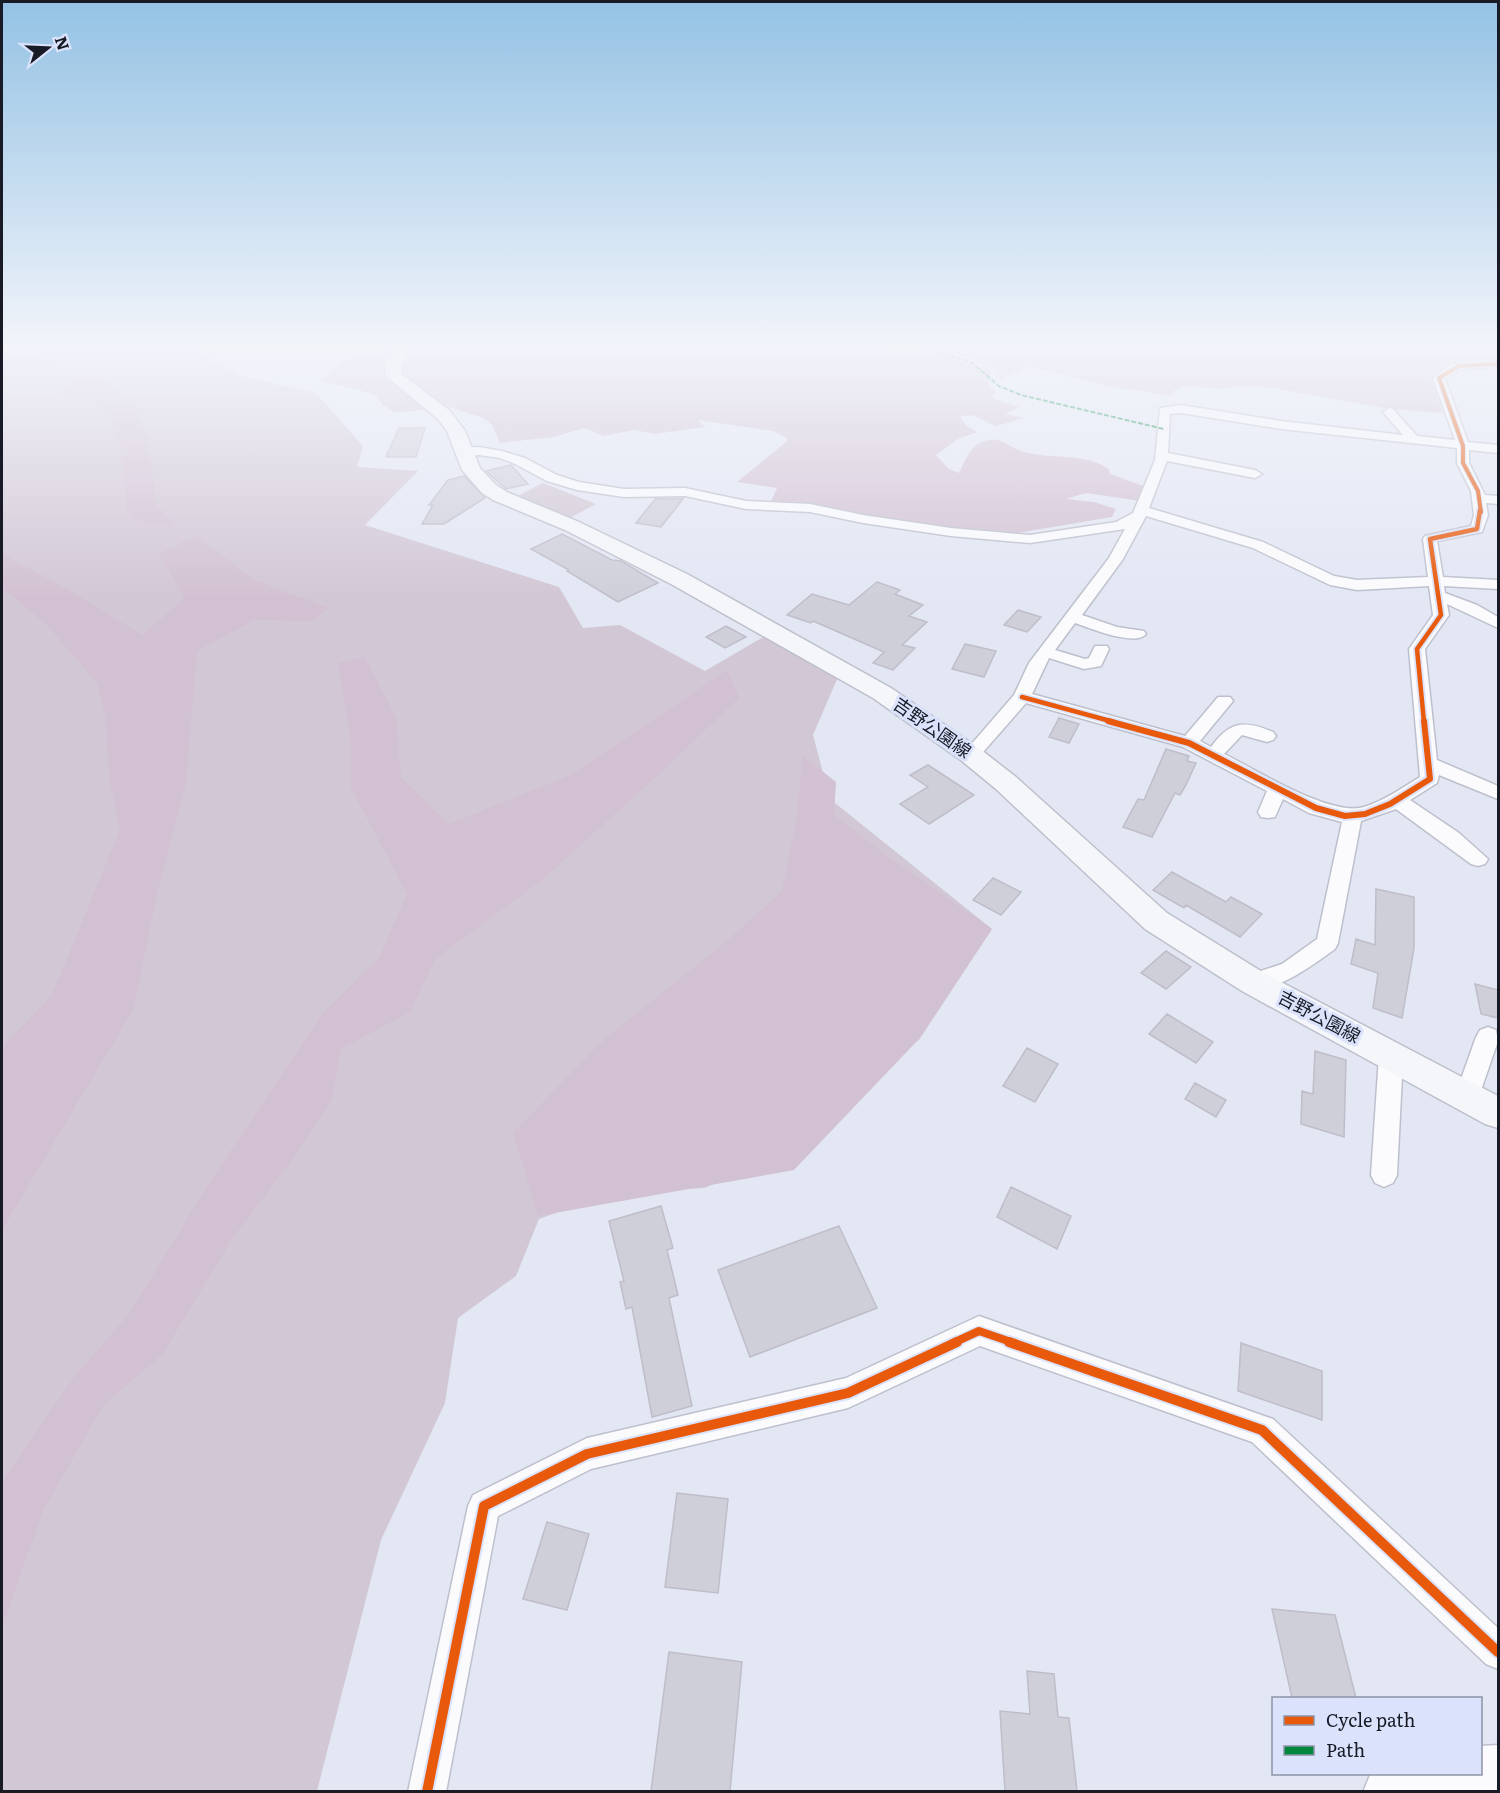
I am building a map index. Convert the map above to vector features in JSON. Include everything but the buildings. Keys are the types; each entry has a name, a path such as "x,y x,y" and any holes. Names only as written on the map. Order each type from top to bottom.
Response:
{"main road":[{"name":"吉野公園線","path":"456,432 462,452 471,470 480,481 500,496 572,526 688,584 882,693 971,755 1006,783 1156,921 1253,982 1498,1113"}],"street":[{"path":"971,755 1022,697 1037,663 1116,559 1140,512 1161,456 1163,432"},
{"path":"1343,432 1498,449"},
{"path":"1406,432 1413,439"},
{"path":"1022,697 1189,743 1316,808 1349,815 1365,814 1397,800 1430,779 1417,648 1441,615 1430,539 1443,533 1466,534 1478,529 1481,515 1479,491 1463,463 1463,446 1458,432"},
{"path":"1371,451 1374,435"},
{"path":"462,452 479,451 502,455 520,461 552,478 577,486 624,493 685,492 746,505 810,508 863,519 1030,539 1120,526 1140,512"},
{"path":"1161,456 1255,474"},
{"path":"1479,498 1498,500"},
{"path":"1140,512 1258,545 1330,580 1357,585 1436,588 1498,584"},
{"path":"1436,588 1498,623"},
{"path":"1073,617 1115,631 1138,634"},
{"path":"1045,652 1084,664 1095,662 1101,649"},
{"path":"1189,743 1224,701"},
{"path":"1214,755 1232,732 1241,729 1254,730 1268,736"},
{"path":"1428,763 1498,793"},
{"path":"1268,812 1278,788"},
{"path":"1397,800 1478,859"},
{"path":"1253,982 1290,970 1327,943 1352,824 1349,815"},
{"path":"1467,1096 1488,1037"},
{"path":"1384,1175 1391,1056"},
{"path":"427,1791 484,1506 587,1454 848,1393 979,1330 1262,1430 1498,1652"},
{"path":"1482,1770 1498,1768"},
{"path":"1387,1791 1454,1775"}],"shaded area":[{"path":"2,432 350,432 363,446 357,467 418,471 365,525 559,587 583,628 620,625 705,671 765,636 838,677 813,735 830,799 992,929 919,1040 822,1102 753,1163 705,1188 611,1193 539,1219 516,1276 458,1318 445,1403 381,1540 317,1791 2,1792"},
{"path":"115,432 146,432 157,508 175,522 174,524 143,523 127,511 121,446"},
{"path":"495,432 572,432 554,437 500,443"},
{"path":"593,432 626,432 604,436"},
{"path":"643,432 672,432 655,434"},
{"path":"774,432 976,432 958,439 936,455 949,469 959,473 967,456 976,445 993,439 1024,452 1089,460 1109,469 1110,474 1146,487 1141,501 1086,493 1066,499 1094,502 1116,509 1112,517 1012,534 978,529 930,528 771,501 777,488 737,482 786,442 787,438"},
{"path":"543,483 596,504 570,518 516,497"},
{"path":"196,535 254,580 328,608 312,621 254,620 197,651 186,783 157,894 134,1008 2,1230 2,1047 52,995 120,830 110,783 105,715 97,683 46,624 2,588 2,548 5,555 84,599 142,635 185,598 159,554"},
{"path":"365,657 396,717 401,777 449,824 571,775 727,670 739,698 542,880 435,959 410,1012 341,1049 332,1099 289,1164 234,1236 162,1355 104,1404 43,1511 6,1616 2,1620 2,1481 74,1377 129,1314 213,1177 322,1014 379,958 407,894 351,788 351,741 338,663"},
{"path":"803,756 836,782 834,815 890,858 992,929 919,1039 794,1170 538,1216 513,1133 599,1044 728,940 782,891 796,821"}],"cycle path":[{"path":"1022,697 1189,743 1316,808 1345,816 1365,814 1390,804 1430,779 1417,649 1441,615 1430,539 1477,529 1481,515 1478,491 1463,463 1463,446 1458,432"},
{"path":"427,1792 484,1506 587,1454 848,1393 979,1331 1262,1430 1498,1652"}]}
